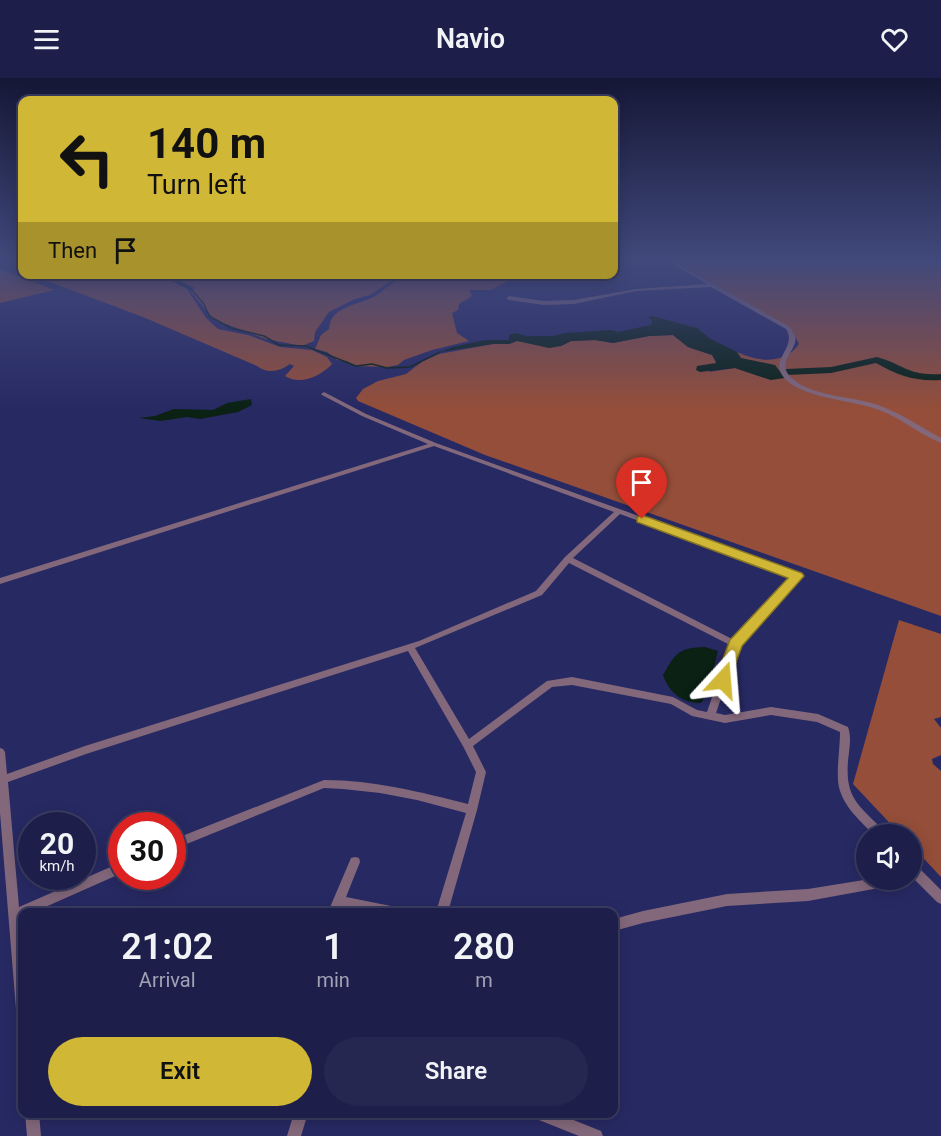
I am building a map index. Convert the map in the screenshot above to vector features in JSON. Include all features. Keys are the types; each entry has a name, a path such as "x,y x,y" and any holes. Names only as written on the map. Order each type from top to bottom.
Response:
{"street":[{"path":"757,310 793,333 794,339 781,361 781,367 788,378 816,392 881,408 941,441"},
{"path":"324,394 364,415 434,444 797,576 735,644 710,716"},
{"path":"0,581 434,444"},
{"path":"3,780 85,750 410,647 539,593 568,559 620,511"},
{"path":"568,559 735,644"},
{"path":"410,647 468,745 481,772 443,908"},
{"path":"468,745 550,684 572,681 673,701 695,713 725,719 771,711 818,718 845,730 843,785 852,803 871,824"},
{"path":"0,752 18,962"},
{"path":"186,839 324,784 346,783 406,793 472,810"},
{"path":"354,862 337,906 355,908"},
{"path":"30,908 108,873"},
{"path":"922,881 941,898"},
{"path":"618,924 727,900 808,895 856,887"},
{"path":"14,915 18,913"},
{"path":"32,1118 34,1136"},
{"path":"294,1136 299,1118"},
{"path":"551,1118 596,1136"}],"shaded area":[{"path":"125,310 201,310 218,329 248,335 280,347 312,350 327,357 332,364 316,376 304,380 291,379 285,376 294,366 290,364 282,369 265,370"},
{"path":"207,310 332,310 315,332 314,341 302,346 266,339 215,320"},
{"path":"341,310 457,310 452,313 457,333 469,341 432,350 404,360 398,365 354,366 347,361 337,360 327,352 315,349 321,335 329,329 335,315"},
{"path":"759,310 941,310 941,616 485,455 358,401 356,398 363,389 378,381 406,374 423,361 439,354 517,341 561,346 571,341 595,340 613,343 649,336 673,335 688,347 712,355 716,363 709,372 735,368 771,380 751,361 741,358 737,352 753,358 770,360 786,356 799,344 792,330"},
{"path":"652,316 697,328 709,338 737,352 741,358 775,365 785,378 771,380 735,368 700,372 696,370 697,366 716,363 712,355 688,347 673,335 649,336 613,343 595,340 571,341 549,348 517,341 509,344 493,344 440,352 485,340 509,340 509,335 515,333 527,336 553,336 611,330 618,332 651,325 652,321 648,317"},
{"path":"251,399 252,405 238,412 200,419 187,417 160,421 139,418 155,416 174,409 213,410 227,403"},
{"path":"899,620 941,634 941,717 934,719 941,728 941,755 932,759 933,764 941,771 941,877 922,857 922,824 891,824 853,784"},
{"path":"705,647 718,651 707,694 701,703 694,703 677,696 663,675 679,653"}],"waterway":[{"path":"207,310 209,316 231,328 264,336 279,345 306,346 356,366 372,364 387,368 410,367 440,352"},
{"path":"786,372 831,370 877,360 900,372 923,378 941,377"}],"route":[{"path":"642,519 797,576 735,644 723,680"}]}
